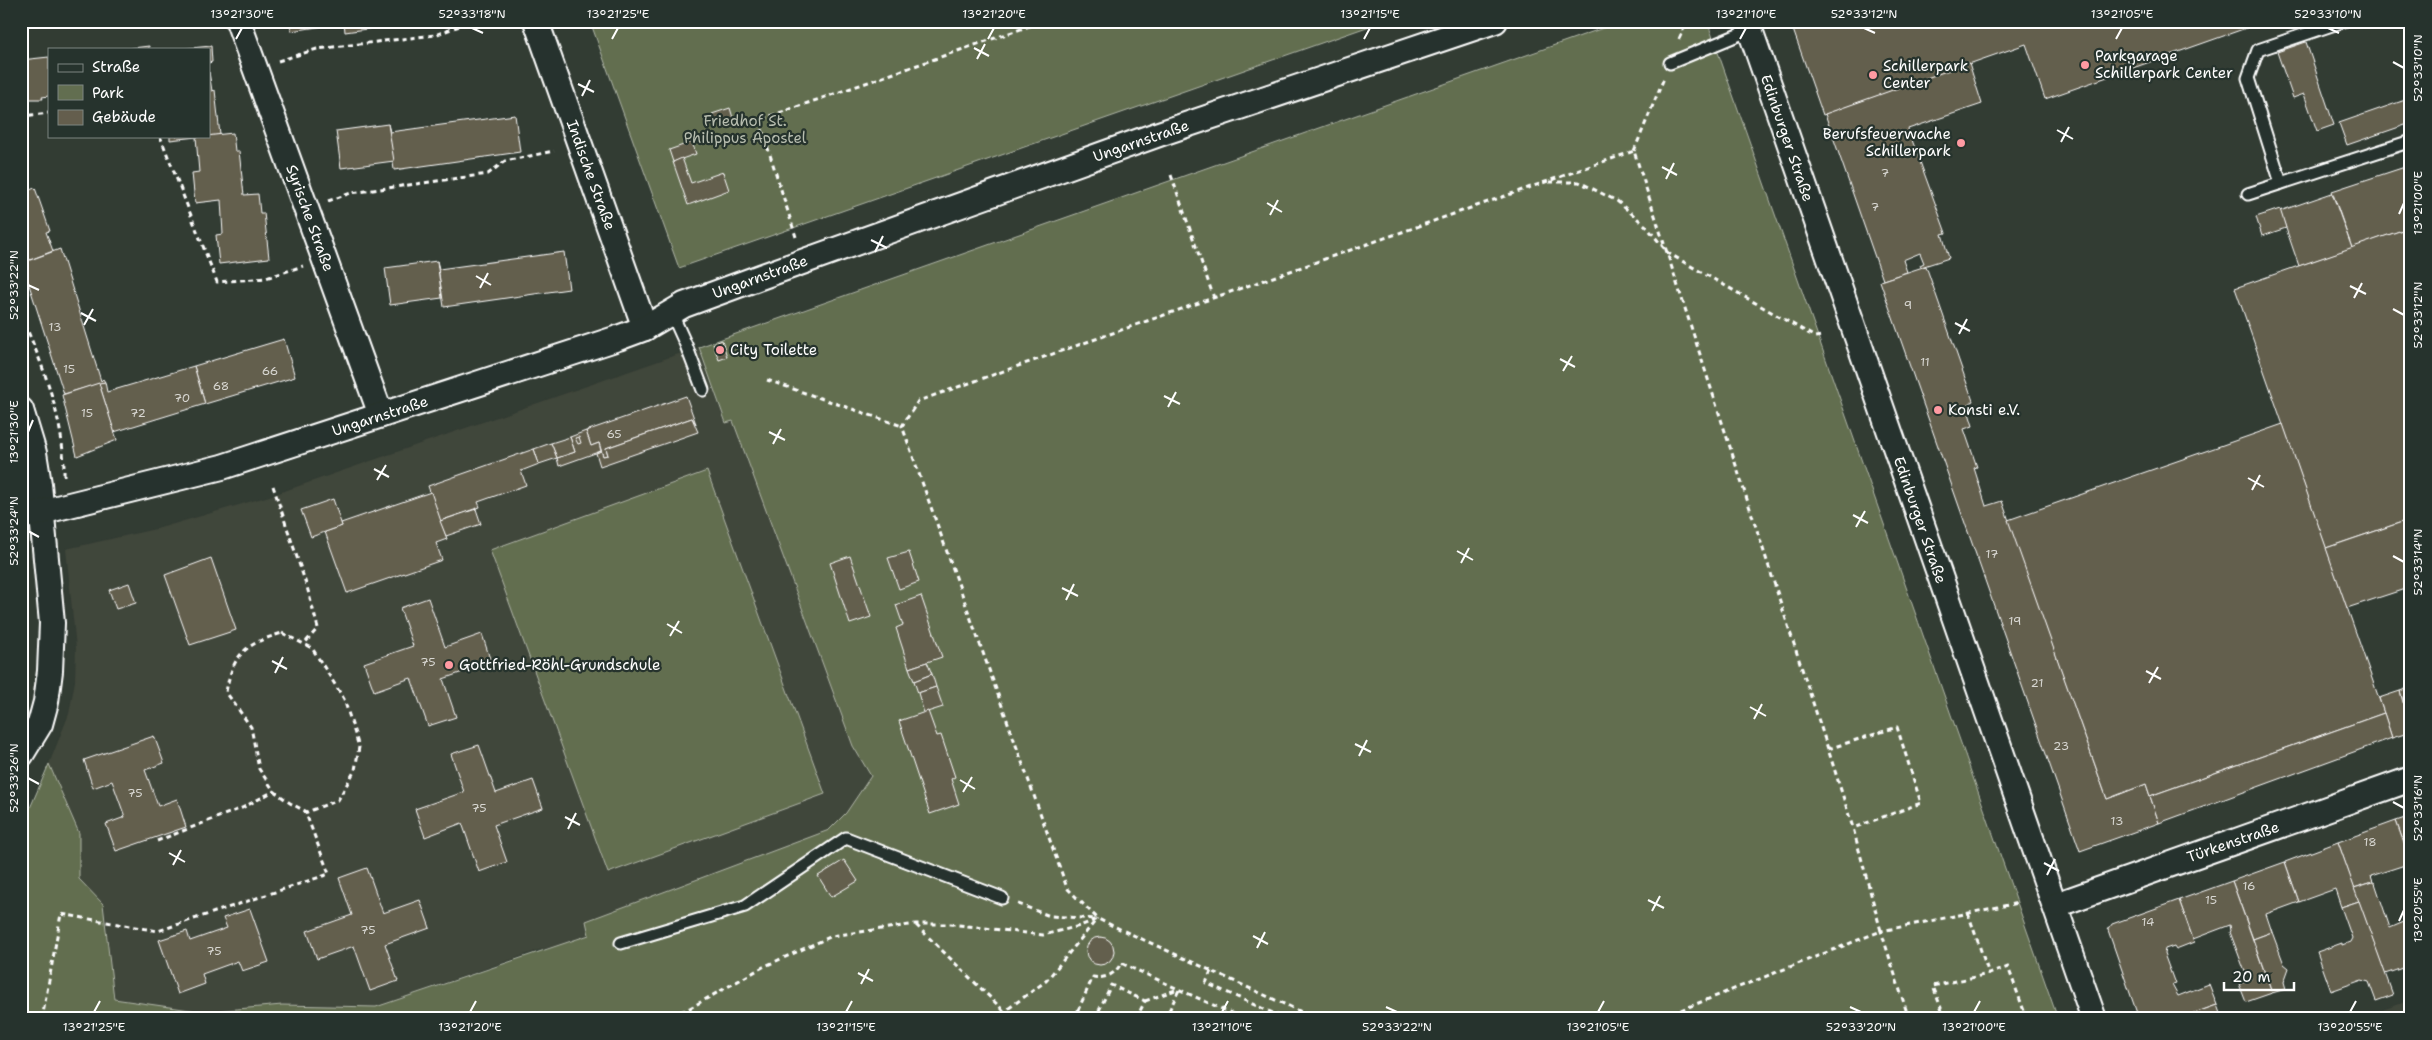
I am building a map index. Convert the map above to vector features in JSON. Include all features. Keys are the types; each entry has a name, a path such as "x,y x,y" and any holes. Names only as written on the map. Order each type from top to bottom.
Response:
{"street":[{"name":"Syrische Straße","path":"238,21 381,416"},
{"name":"Indische Straße","path":"536,21 645,328"},
{"name":"Ungarnstraße","path":"32,514 222,467 645,328 672,314 684,305 746,282 1159,134 1495,21"},
{"name":"Edinburger Straße","path":"1748,26 2056,905 2094,1019"},
{"path":"21,410 34,453 32,514 43,547 52,623 50,671 46,702 40,724 21,755"},
{"name":"Türkenstraße","path":"2056,905 2411,779"}],"lane":[{"path":"2281,183 2248,78 2258,50 2344,21"},
{"path":"1670,63 1748,26"},
{"path":"2248,194 2411,141"},
{"path":"672,314 703,390"},
{"path":"621,943 744,906 846,838 1002,898"}],"path":[{"path":"276,62 318,49 435,34 473,21"},
{"path":"796,237 759,120 1044,21"},
{"path":"1687,21 1634,151 1828,749 1853,828 1881,931 1909,1019"},
{"path":"21,119 31,115 48,113"},
{"path":"161,138 217,282 266,278 324,258"},
{"path":"326,202 351,193 488,174 505,161 554,151"},
{"path":"902,426 918,401 1634,151"},
{"path":"1171,175 1214,298"},
{"path":"1546,182 1579,182 1617,201 1646,226 1668,253 1815,338 1822,336"},
{"path":"21,316 51,397 61,438 64,480"},
{"path":"767,380 902,426"},
{"path":"902,426 1068,888 1098,919"},
{"path":"273,486 307,587 318,628 304,644"},
{"path":"282,633 304,644 312,648 344,699 359,747 354,770 338,800 307,812 290,803 274,791 259,769 251,727 226,692 230,669 253,642 282,633"},
{"path":"1828,749 1897,727 1921,803 1853,828"},
{"path":"157,841 242,808 274,791"},
{"path":"42,1019 61,914 158,931 329,874 304,809"},
{"path":"1002,898 1050,916 1098,919 1317,1019"},
{"path":"1658,1019 1881,931 2018,903"},
{"path":"1968,913 1989,974"},
{"path":"664,1019 690,1008 763,967 832,936 916,924 951,924 1043,935 1080,926 1098,919"},
{"path":"994,1019 1046,981 1098,919"},
{"path":"916,924 1004,1011 1027,1019"},
{"path":"1074,1019 1093,976 1105,977 1116,970 1121,963 1244,1019"},
{"path":"1945,1019 1933,986 1989,974 2008,967 2027,1019"},
{"path":"1211,971 1206,983 1275,1017 1286,1019"},
{"path":"1105,977 1111,985 1145,1001"},
{"path":"1095,1019 1111,985"},
{"path":"1136,1019 1145,1001 1179,989"},
{"path":"1165,1019 1179,989"}],"shaded area":[{"name":"Gottfried-Röhl-Grundschule","path":"699,347 725,422 733,421 1013,852 539,950 376,1007 282,1005 204,1012 113,999 103,904 79,880 79,833 49,764 69,714 75,681 76,648 66,549 160,528 273,495"},
{"path":"2411,1000 2411,1019 2357,1019"}],"green space":[{"name":"Friedhof St. Philippus Apostel","path":"590,21 1384,21 679,268"},
{"path":"1623,21 1707,21 2058,1019 21,1019 21,813 27,815 49,764 79,833 79,879 103,904 114,999 204,1012 282,1005 376,1007 589,935 586,921 829,830 846,813 871,776 853,746 733,421 726,423 699,347"},
{"path":"707,471 825,794 608,873 490,550"}],"building":[{"path":"290,21 344,21 344,23 291,31"},
{"path":"344,21 424,21 345,32"},
{"name":"Parkgarage Schillerpark Center","path":"1790,21 2266,21 2045,99 2026,44 1823,115"},
{"path":"2306,42 2334,125 2317,131 2304,94 2293,98 2277,52"},
{"path":"149,46 149,48 133,48"},
{"path":"211,46 212,62 210,63 210,48 191,48"},
{"path":"48,57 48,96 42,97 43,99 21,99 21,60"},
{"path":"1969,63 1982,104 1908,129 1946,233 1942,234 1949,258 1921,267 1920,265 1924,263 1920,253 1903,260 1907,272 1883,280 1825,114"},
{"path":"210,78 212,91 215,90 220,135 210,136"},
{"path":"2411,98 2411,123 2347,145 2339,123"},
{"path":"730,108 733,118 715,124 712,114"},
{"path":"515,115 520,152 394,170 388,124 390,132"},
{"path":"388,124 394,161 341,168 336,131"},
{"path":"233,133 235,151 239,151 244,195 258,194 260,213 264,213 269,258 219,264 216,235 223,234 221,200 195,203 192,173 199,172 196,138 210,138 210,135"},
{"path":"170,138 188,138 170,140"},
{"path":"692,142 696,154 673,162 669,150"},
{"path":"682,158 691,183 723,172 729,190 688,205 673,162"},
{"path":"2411,165 2411,227 2352,248 2332,191"},
{"path":"35,188 50,231 46,232 53,251 22,263 21,193"},
{"path":"2332,193 2352,248 2299,266 2280,211"},
{"path":"2280,209 2286,228 2262,236 2256,217"},
{"path":"2411,227 2411,519 2326,548 2235,288"},
{"path":"60,249 101,381 103,379 105,382 64,394 22,263"},
{"path":"564,252 569,289 444,307 437,261 439,269"},
{"path":"437,261 442,298 390,305 385,268"},
{"path":"1926,266 1973,401 1969,403 1973,411 1969,413 1973,426 1964,429 1977,467 1974,468 1986,506 2002,501 2107,799 2146,784 2159,823 2080,851 1880,281"},
{"path":"284,339 295,377 205,404 194,366"},
{"name":"City Toilette","path":"722,340 727,357 719,360 713,344"},
{"path":"194,366 205,404 114,432 99,383 105,382 107,392"},
{"path":"99,383 117,440 77,456 62,395"},
{"path":"686,396 696,424 692,418 606,448 608,455 603,456 599,443 591,446 586,431"},
{"path":"692,418 698,432 600,466 596,453 601,451 603,456 608,455 606,448"},
{"path":"2283,424 2384,713 2150,796 2146,784 2107,799 2008,520"},
{"path":"586,431 591,446 599,443 601,451 559,466 557,458 575,452 570,437"},
{"path":"570,437 575,452 557,458 551,443"},
{"path":"579,437 581,443 578,444 575,438"},
{"path":"551,443 557,458 539,464 534,449"},
{"path":"534,449 539,464 521,471 526,485 478,502 480,507 440,521 428,486"},
{"path":"431,492 447,539 436,543 442,560 347,593 325,532 342,526 341,523"},
{"path":"333,499 342,526 311,537 301,510"},
{"path":"476,509 481,524 446,536 440,521"},
{"path":"2411,519 2411,587 2347,608 2326,548"},
{"path":"909,552 919,582 899,589 888,558"},
{"path":"850,556 871,617 850,624 830,563"},
{"path":"211,558 236,630 190,645 165,575"},
{"path":"129,583 136,603 116,609 109,590"},
{"path":"921,596 942,657 909,668 896,628 903,625 896,605"},
{"path":"428,598 445,647 482,634 491,662 443,679 456,717 428,726 411,678 374,691 364,663 413,646 400,608"},
{"path":"927,662 932,674 914,681 909,668"},
{"path":"932,674 936,687 918,693 914,681"},
{"path":"936,687 943,707 924,713 918,693"},
{"path":"2411,687 2411,727 2400,691"},
{"path":"2400,691 2411,732 2392,738 2379,698"},
{"path":"928,711 937,736 941,735 955,777 951,779 959,804 930,814 899,721"},
{"path":"2384,713 2392,738 2159,823 2150,796"},
{"path":"154,736 164,763 145,770 158,806 177,799 186,827 116,851 106,824 125,817 112,781 93,788 84,760"},
{"path":"479,745 496,793 533,780 543,808 494,825 507,862 479,872 462,823 425,837 415,809 464,792 451,754"},
{"path":"2411,816 2411,863 2396,821"},
{"path":"2396,821 2411,863 2371,876 2373,882 2354,888 2338,842"},
{"path":"2338,842 2359,901 2341,907 2335,889 2299,902 2285,862"},
{"path":"844,860 858,881 831,897 818,876"},
{"path":"2285,862 2299,902 2266,914 2272,932 2253,939 2232,881"},
{"path":"367,868 383,913 420,900 430,928 385,944 398,981 370,991 354,946 317,959 307,931 352,915 339,878"},
{"path":"2232,881 2272,993 2246,1002 2239,984 2251,979 2249,972 2245,972 2230,932 2230,925 2193,939 2179,900"},
{"path":"2375,883 2390,928 2411,919 2411,965 2385,974 2354,888"},
{"path":"2179,900 2194,942 2176,949 2174,946 2165,949 2164,954 2175,984 2172,985 2178,996 2209,984 2217,1005 2177,1019 2139,1019 2108,930 2112,924"},
{"path":"2359,901 2393,995 2376,1001 2369,982 2362,980 2331,991 2317,952 2350,942 2352,938 2341,907"},
{"path":"250,909 269,962 242,971 238,961 202,974 205,984 178,994 159,940 187,931 190,941 227,928 223,918"},
{"path":"2272,932 2284,964 2289,968 2284,982 2286,989 2272,993 2253,939"},
{"path":"1100,937 1110,941 1114,951 1110,961 1100,965 1090,961 1086,951 1090,941"},
{"path":"2217,1005 2222,1019 2177,1019"}],"place":[{"name":"Parkgarage Schillerpark Center","path":"2085,65"},
{"name":"Schillerpark Center","path":"1873,75"},
{"name":"Berufsfeuerwache Schillerpark","path":"1961,143"},
{"name":"City Toilette","path":"720,350"},
{"name":"Konsti e.V.","path":"1938,410"},
{"name":"Gottfried-Röhl-Grundschule","path":"449,665"}]}
